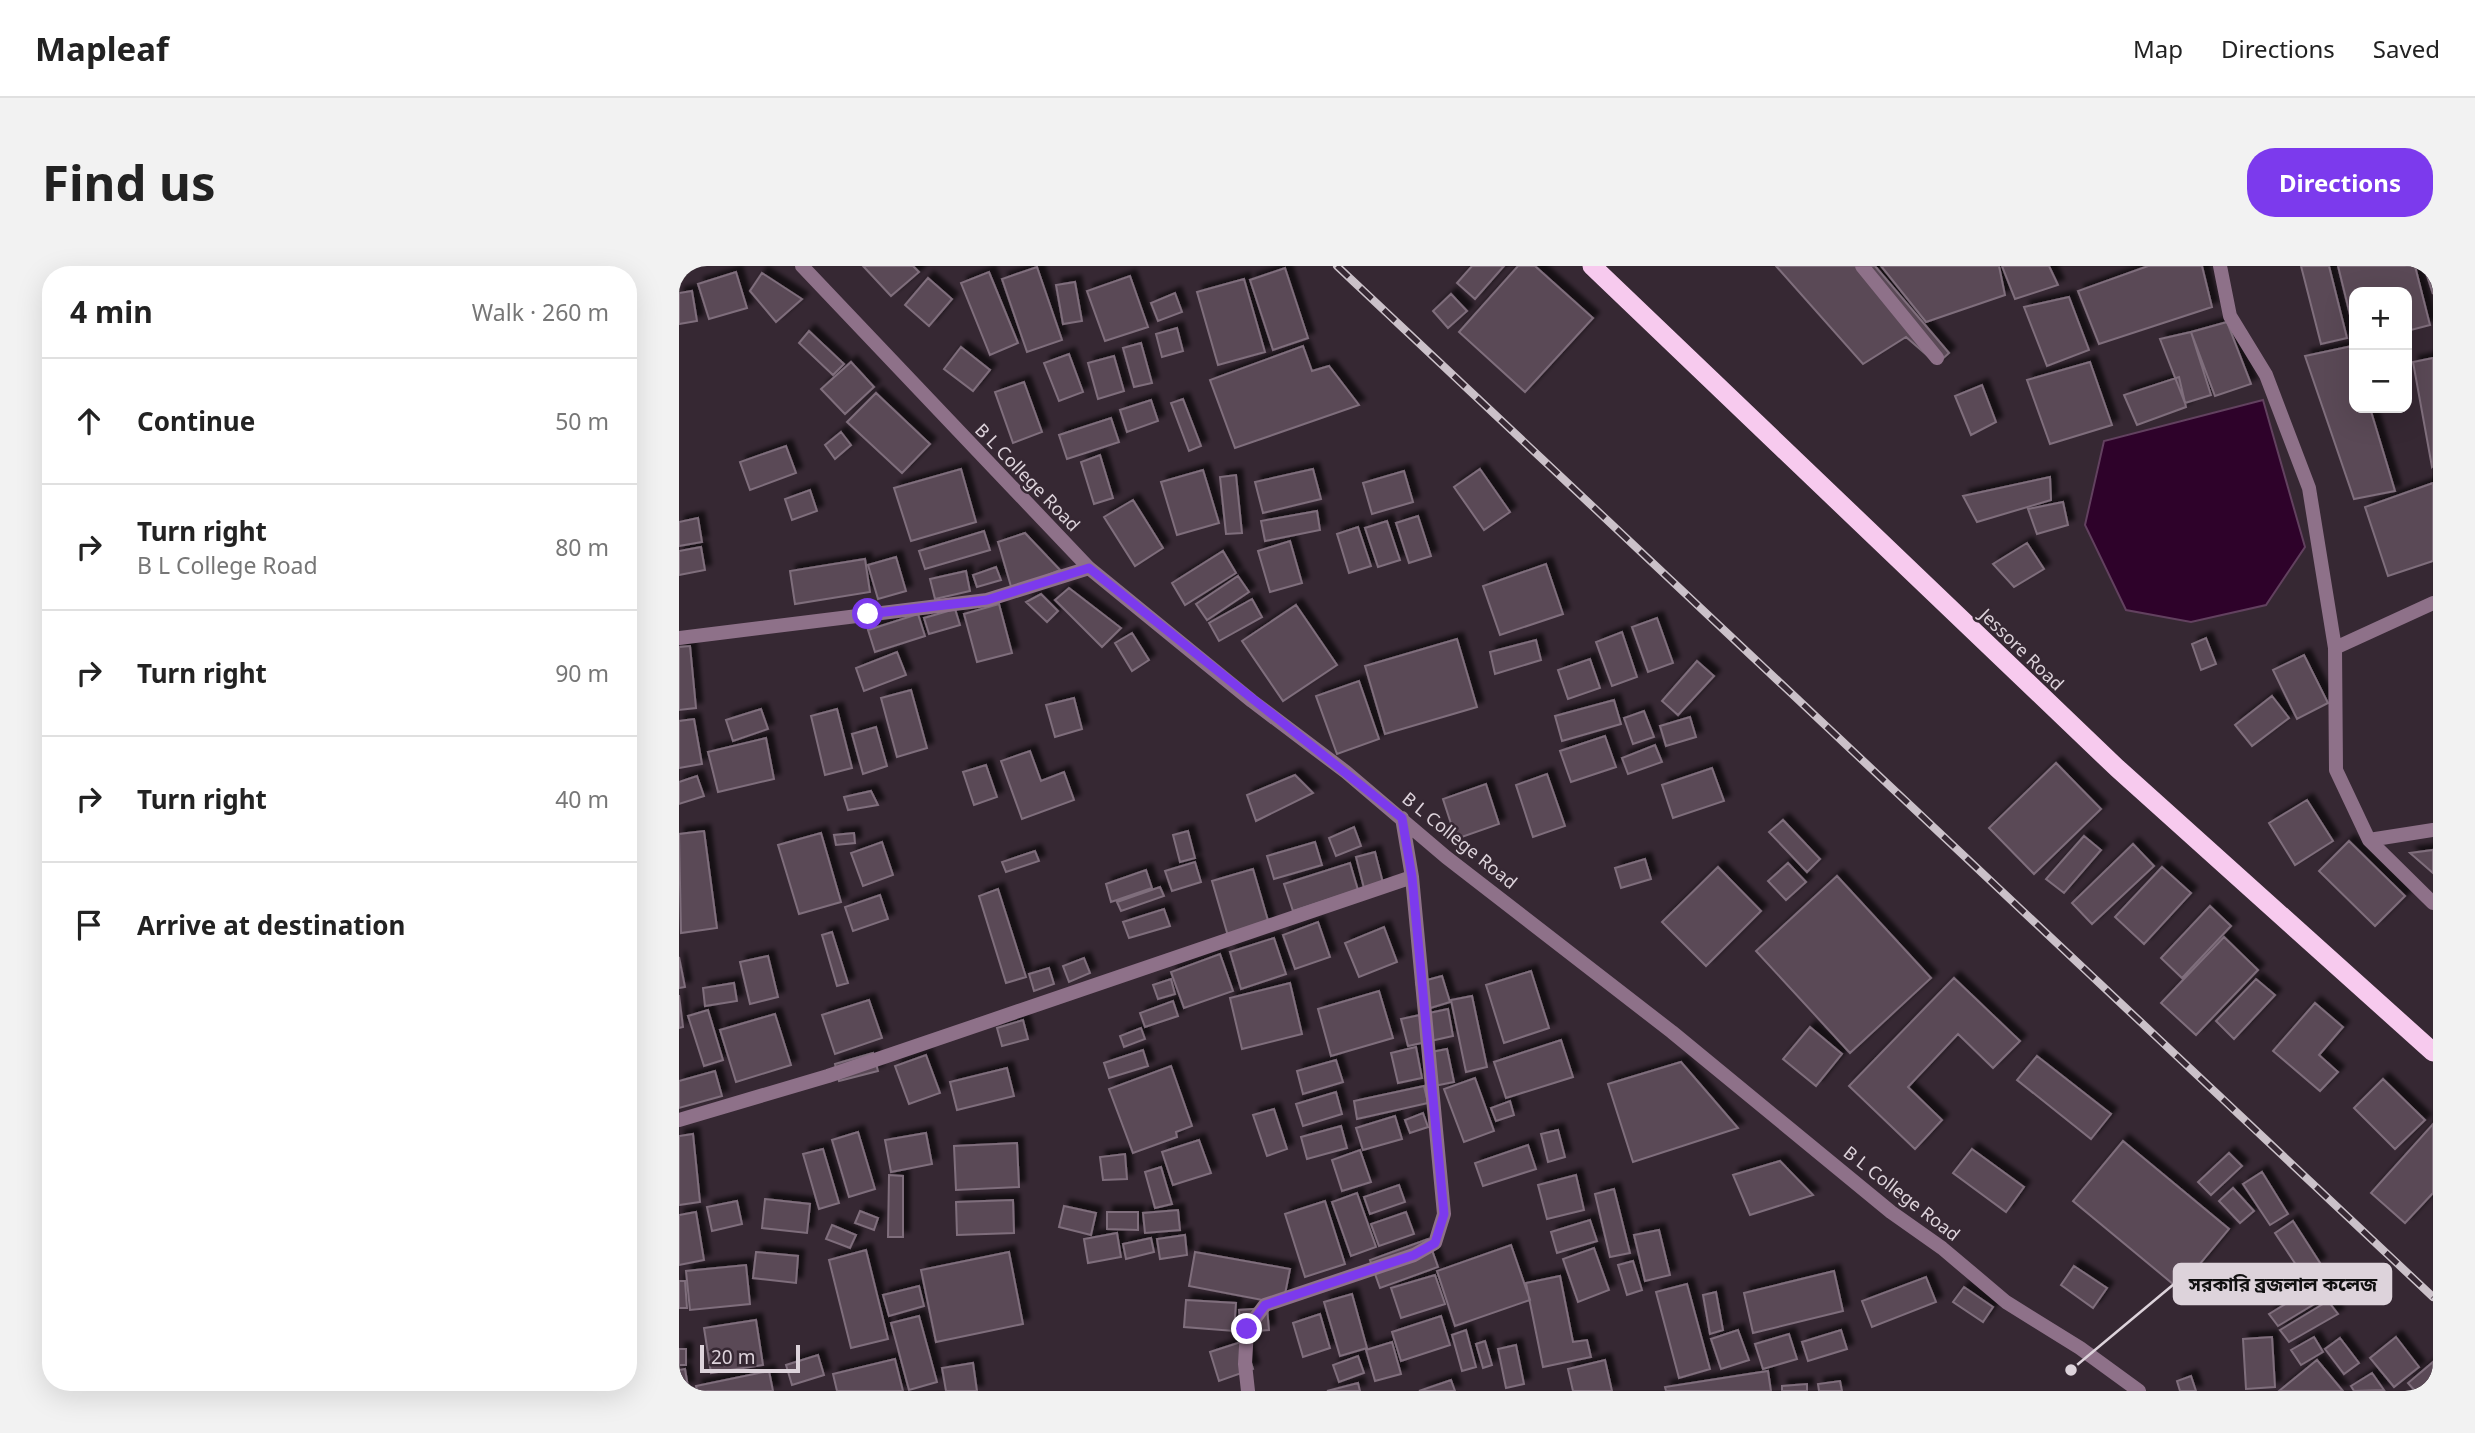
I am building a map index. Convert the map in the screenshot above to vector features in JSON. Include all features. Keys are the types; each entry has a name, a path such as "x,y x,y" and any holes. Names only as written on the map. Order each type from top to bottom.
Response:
{"highway":[{"name":"Jessore Road","path":"1592,266 2117,768 2433,1052"}],"street":[{"name":"B L College Road","path":"802,266 1089,568 2006,1302 2139,1391"},
{"path":"1862,266 1937,358"},
{"path":"2220,266 2230,316 2266,375 2309,488 2335,648 2336,770 2369,840 2433,903"},
{"path":"679,638 987,600 1089,568"},
{"path":"2335,648 2433,603"},
{"path":"1248,1391 1245,1364 1247,1329 1265,1305 1414,1255 1435,1243 1444,1214 1412,877 1402,818"},
{"path":"2369,840 2433,830"},
{"path":"679,1119 828,1076 1412,877"}],"shaded area":[{"path":"2263,400 2305,547 2266,605 2191,622 2126,610 2085,525 2104,441"}],"building":[{"path":"863,266 913,266 919,272 891,296"},
{"path":"1472,266 1504,266 1475,299 1457,283"},
{"path":"1518,266 1535,266 1593,318 1525,392 1459,332"},
{"path":"1776,266 1875,266 1949,353 1937,364 1906,337 1863,364"},
{"path":"1881,266 1999,266 2005,295 1926,322"},
{"path":"2002,266 2049,266 2058,285 2015,299"},
{"path":"2148,266 2202,266 2212,307 2099,344 2078,291"},
{"path":"2301,266 2329,266 2347,338 2321,344"},
{"path":"2338,266 2415,266 2430,325 2412,330 2412,287 2349,287 2349,311"},
{"path":"2424,266 2433,266 2433,294"},
{"path":"1037,267 1062,340 1027,352 1002,279"},
{"path":"1285,268 1308,338 1273,350 1250,280"},
{"path":"736,272 747,308 709,319 698,284"},
{"path":"989,272 1018,343 990,355 961,283"},
{"path":"762,273 802,299 776,322 750,291"},
{"path":"1130,276 1148,327 1105,341 1087,291"},
{"path":"928,278 952,299 929,326 905,305"},
{"path":"1244,279 1265,352 1218,365 1197,292"},
{"path":"1075,282 1082,321 1063,324 1056,285"},
{"path":"692,291 697,321 679,324 679,293"},
{"path":"1175,293 1182,312 1158,321 1151,303"},
{"path":"1451,294 1467,311 1448,328 1433,311"},
{"path":"2069,297 2089,350 2047,366 2024,307"},
{"path":"2227,322 2251,384 2215,396 2191,332"},
{"path":"1177,328 1183,351 1162,357 1156,334"},
{"path":"809,331 844,364 833,375 799,343"},
{"path":"2191,332 2211,395 2185,403 2160,339"},
{"path":"1141,343 1152,383 1134,387 1123,348"},
{"path":"1303,346 1312,371 1329,366 1359,405 1235,448 1210,380"},
{"path":"961,347 990,370 973,391 944,369"},
{"path":"2349,347 2349,413 2372,413 2395,491 2354,499 2305,356"},
{"path":"1069,354 1083,392 1059,401 1044,363"},
{"path":"1114,356 1124,391 1098,399 1088,363"},
{"path":"2433,358 2433,466 2432,467 2413,362"},
{"path":"851,362 874,387 845,414 821,389"},
{"path":"2090,362 2112,425 2050,444 2027,380"},
{"path":"2179,377 2186,407 2137,425 2124,395"},
{"path":"1024,382 1042,432 1013,443 995,392"},
{"path":"1982,385 1996,422 1971,435 1955,396"},
{"path":"876,393 930,444 902,473 847,422"},
{"path":"1183,399 1201,446 1189,451 1171,403"},
{"path":"1151,400 1158,421 1127,432 1120,410"},
{"path":"1111,418 1119,442 1067,459 1059,435"},
{"path":"841,432 851,445 835,459 825,445"},
{"path":"786,446 796,473 750,490 740,462"},
{"path":"1100,455 1113,498 1094,504 1081,462"},
{"path":"961,469 976,522 911,541 894,488"},
{"path":"1313,469 1321,499 1263,513 1255,482"},
{"path":"1480,469 1510,512 1484,530 1454,487"},
{"path":"1203,470 1219,523 1177,535 1161,482"},
{"path":"1404,471 1413,502 1372,514 1363,483"},
{"path":"1236,475 1242,533 1226,534 1220,477"},
{"path":"2050,477 2051,500 1977,522 1963,496"},
{"path":"2433,483 2433,561 2388,576 2365,507"},
{"path":"810,490 817,511 792,520 785,499"},
{"path":"1133,500 1163,548 1135,566 1104,517"},
{"path":"2063,502 2068,525 2037,534 2028,509"},
{"path":"1317,511 1320,530 1265,541 1261,521"},
{"path":"1418,516 1431,556 1409,563 1396,523"},
{"path":"698,518 702,542 679,546 679,522"},
{"path":"1387,521 1400,560 1378,567 1365,528"},
{"path":"1358,527 1371,566 1349,573 1337,534"},
{"path":"984,531 990,550 925,569 919,551"},
{"path":"1025,533 1060,570 1012,590 998,542"},
{"path":"1290,541 1302,583 1270,592 1258,551"},
{"path":"2027,543 2044,569 2014,587 1993,564"},
{"path":"701,547 705,570 679,575 679,551"},
{"path":"1223,551 1236,573 1185,605 1172,583"},
{"path":"896,557 906,591 878,599 868,565"},
{"path":"865,559 870,592 795,604 790,571"},
{"path":"1546,564 1563,614 1500,635 1483,586"},
{"path":"996,567 1001,580 977,587 973,575"},
{"path":"966,571 970,591 935,599 930,579"},
{"path":"1238,576 1249,592 1207,620 1196,604"},
{"path":"1069,588 1121,628 1102,647 1055,600"},
{"path":"1041,594 1058,611 1047,622 1026,602"},
{"path":"1252,599 1262,617 1219,641 1209,623"},
{"path":"999,604 1012,653 977,662 964,614"},
{"path":"1296,605 1337,665 1283,701 1242,641"},
{"path":"955,609 960,625 929,634 924,618"},
{"path":"918,614 925,636 875,652 868,630"},
{"path":"1657,618 1673,663 1648,672 1632,627"},
{"path":"1622,632 1637,677 1612,686 1596,642"},
{"path":"1132,633 1149,660 1132,671 1115,643"},
{"path":"2206,638 2216,664 2201,670 2192,644"},
{"path":"1457,639 1477,707 1385,734 1365,666"},
{"path":"1536,640 1541,660 1495,674 1490,652"},
{"path":"690,646 696,708 679,710 679,647"},
{"path":"897,652 906,675 864,691 856,668"},
{"path":"2304,655 2328,703 2297,719 2273,670"},
{"path":"1590,659 1600,688 1568,699 1558,670"},
{"path":"1697,661 1714,676 1678,715 1662,701"},
{"path":"1359,681 1379,739 1337,754 1316,696"},
{"path":"911,690 927,748 897,757 881,698"},
{"path":"2272,696 2289,718 2252,746 2235,725"},
{"path":"1074,698 1082,729 1055,737 1046,705"},
{"path":"1614,700 1621,724 1562,741 1555,716"},
{"path":"761,709 768,729 733,741 726,720"},
{"path":"837,709 852,768 825,775 811,716"},
{"path":"1644,711 1654,737 1633,744 1624,718"},
{"path":"1690,717 1696,737 1666,746 1660,726"},
{"path":"694,719 702,764 679,768 679,721"},
{"path":"876,727 887,766 863,774 852,734"},
{"path":"1605,736 1616,767 1571,782 1560,751"},
{"path":"766,738 774,779 718,792 708,752"},
{"path":"1655,745 1662,762 1628,774 1622,758"},
{"path":"1030,751 1041,781 1064,772 1074,800 1022,819 1001,761"},
{"path":"2056,763 2101,809 2034,874 1989,828"},
{"path":"986,765 997,797 974,805 963,772"},
{"path":"1712,768 1724,801 1673,818 1662,785"},
{"path":"1547,774 1565,826 1533,837 1516,785"},
{"path":"1295,775 1313,793 1256,821 1247,795"},
{"path":"697,776 704,796 679,804 679,782"},
{"path":"1486,784 1499,824 1456,839 1443,799"},
{"path":"871,791 878,805 848,810 844,797"},
{"path":"2307,800 2333,841 2295,865 2269,823"},
{"path":"1783,820 1820,859 1807,872 1769,832"},
{"path":"1354,827 1361,846 1336,856 1329,838"},
{"path":"704,831 717,928 681,933 679,834"},
{"path":"1188,831 1195,858 1180,862 1173,835"},
{"path":"821,833 841,902 799,914 778,845"},
{"path":"854,833 855,843 836,845 834,835"},
{"path":"2084,836 2101,850 2064,893 2046,879"},
{"path":"2349,841 2405,896 2375,926 2319,871"},
{"path":"882,842 893,875 863,886 851,853"},
{"path":"1315,842 1322,865 1274,879 1267,856"},
{"path":"2133,844 2154,866 2092,924 2072,903"},
{"path":"2433,850 2433,873 2410,853"},
{"path":"1035,851 1039,861 1006,872 1002,862"},
{"path":"1375,852 1384,887 1365,892 1356,857"},
{"path":"1645,859 1651,879 1621,888 1615,868"},
{"path":"1195,862 1201,882 1172,891 1165,871"},
{"path":"1350,863 1358,890 1293,911 1284,884"},
{"path":"1788,863 1806,882 1786,900 1768,881"},
{"path":"1718,867 1761,911 1706,966 1662,922"},
{"path":"2162,867 2191,893 2144,944 2115,917"},
{"path":"1253,869 1269,924 1228,936 1212,881"},
{"path":"1146,870 1152,888 1111,902 1106,884"},
{"path":"1837,876 1931,978 1850,1053 1756,951"},
{"path":"1160,887 1164,896 1121,911 1117,902"},
{"path":"998,889 1026,977 1006,983 979,896"},
{"path":"880,895 888,919 853,931 845,907"},
{"path":"2210,906 2231,926 2182,978 2161,958"},
{"path":"1164,909 1170,926 1129,938 1123,922"},
{"path":"1318,922 1330,957 1295,969 1283,935"},
{"path":"1384,927 1397,962 1359,977 1345,943"},
{"path":"832,932 848,983 837,986 822,935"},
{"path":"2224,937 2258,970 2196,1035 2161,1003"},
{"path":"1274,938 1286,974 1241,989 1230,952"},
{"path":"1220,954 1233,991 1184,1008 1171,972"},
{"path":"768,956 778,997 750,1004 740,962"},
{"path":"679,957 685,987 679,988"},
{"path":"1084,958 1090,973 1069,982 1063,966"},
{"path":"1049,968 1054,984 1034,991 1029,974"},
{"path":"1531,971 1549,1028 1504,1043 1486,985"},
{"path":"1442,976 1450,1002 1424,1010 1416,983"},
{"path":"1954,978 2020,1041 1993,1068 1958,1034 1908,1087 1942,1120 1915,1149 1849,1086"},
{"path":"1171,979 1175,994 1158,999 1153,985"},
{"path":"2256,979 2275,995 2234,1039 2216,1021"},
{"path":"734,983 737,1001 705,1006 703,988"},
{"path":"1290,983 1302,1034 1242,1049 1230,998"},
{"path":"1379,991 1393,1038 1331,1056 1318,1009"},
{"path":"679,995 683,1027 679,1028"},
{"path":"1472,996 1487,1067 1466,1072 1451,1000"},
{"path":"869,1000 882,1038 835,1054 822,1015"},
{"path":"1173,1001 1178,1016 1145,1027 1140,1013"},
{"path":"2315,1003 2343,1027 2319,1055 2338,1072 2320,1091 2273,1051"},
{"path":"1448,1009 1453,1036 1408,1046 1401,1019"},
{"path":"708,1010 723,1060 704,1066 688,1016"},
{"path":"775,1014 791,1065 736,1082 720,1030"},
{"path":"1023,1020 1028,1039 1002,1046 997,1028"},
{"path":"1810,1027 1842,1054 1816,1086 1783,1059"},
{"path":"1141,1028 1145,1039 1124,1047 1120,1036"},
{"path":"1561,1040 1573,1077 1506,1098 1494,1062"},
{"path":"1416,1047 1422,1078 1398,1083 1391,1053"},
{"path":"1447,1049 1454,1082 1434,1086 1426,1053"},
{"path":"1143,1050 1148,1066 1109,1078 1104,1063"},
{"path":"873,1053 878,1071 839,1081 835,1064"},
{"path":"926,1055 940,1093 909,1104 895,1066"},
{"path":"2037,1056 2111,1114 2091,1139 2017,1080"},
{"path":"1336,1060 1343,1082 1303,1094 1297,1071"},
{"path":"1681,1062 1738,1128 1633,1162 1608,1084"},
{"path":"1171,1066 1192,1126 1176,1132 1177,1137 1133,1153 1109,1089"},
{"path":"1007,1068 1014,1096 957,1110 950,1082"},
{"path":"715,1071 722,1096 679,1108 679,1081"},
{"path":"1475,1078 1494,1131 1464,1142 1444,1089"},
{"path":"2383,1079 2425,1120 2395,1149 2354,1108"},
{"path":"1424,1086 1428,1103 1357,1119 1354,1101"},
{"path":"1336,1092 1342,1114 1303,1126 1296,1104"},
{"path":"1510,1101 1514,1115 1496,1121 1491,1108"},
{"path":"1274,1109 1287,1149 1267,1156 1253,1115"},
{"path":"1423,1113 1428,1127 1410,1133 1405,1120"},
{"path":"1395,1116 1402,1139 1363,1150 1356,1128"},
{"path":"2433,1124 2433,1193 2405,1223 2371,1193"},
{"path":"1341,1126 1347,1148 1307,1159 1301,1137"},
{"path":"1558,1130 1565,1157 1548,1162 1541,1134"},
{"path":"858,1132 875,1189 849,1197 832,1140"},
{"path":"926,1133 932,1164 891,1172 885,1140"},
{"path":"693,1134 700,1202 679,1205 679,1136"},
{"path":"1199,1140 1211,1173 1173,1185 1162,1152"},
{"path":"2123,1141 2229,1229 2179,1289 2073,1201"},
{"path":"1017,1143 1019,1187 956,1190 954,1146"},
{"path":"1528,1145 1536,1169 1483,1186 1475,1163"},
{"path":"823,1149 839,1203 819,1209 803,1154"},
{"path":"1972,1149 2024,1187 2006,1212 1953,1173"},
{"path":"1360,1150 1371,1182 1342,1191 1332,1160"},
{"path":"2229,1153 2242,1166 2211,1195 2198,1182"},
{"path":"1125,1154 1127,1179 1103,1180 1100,1157"},
{"path":"1780,1161 1813,1195 1750,1215 1733,1175"},
{"path":"1161,1167 1172,1204 1155,1208 1145,1172"},
{"path":"2262,1172 2288,1214 2270,1225 2243,1184"},
{"path":"889,1175 903,1176 903,1237 888,1237"},
{"path":"1576,1175 1584,1210 1547,1219 1538,1185"},
{"path":"1399,1185 1405,1202 1370,1214 1364,1197"},
{"path":"2233,1188 2254,1211 2240,1223 2219,1201"},
{"path":"1614,1189 1630,1253 1610,1257 1595,1194"},
{"path":"1357,1193 1376,1247 1351,1256 1332,1202"},
{"path":"765,1199 810,1204 807,1233 762,1228"},
{"path":"1013,1200 1014,1233 957,1235 956,1202"},
{"path":"737,1201 742,1224 712,1231 707,1207"},
{"path":"1325,1201 1345,1264 1305,1277 1285,1214"},
{"path":"1064,1206 1096,1213 1091,1235 1059,1227"},
{"path":"1178,1210 1180,1230 1145,1233 1143,1213"},
{"path":"860,1211 878,1218 874,1230 855,1223"},
{"path":"696,1212 704,1260 679,1265 679,1215"},
{"path":"1107,1212 1138,1212 1138,1230 1107,1229"},
{"path":"1406,1212 1414,1234 1379,1246 1371,1224"},
{"path":"1590,1220 1597,1241 1557,1253 1551,1232"},
{"path":"2293,1221 2320,1263 2302,1274 2275,1233"},
{"path":"832,1225 856,1235 850,1248 826,1239"},
{"path":"1659,1230 1670,1275 1645,1281 1634,1235"},
{"path":"1117,1233 1121,1257 1088,1263 1084,1239"},
{"path":"1185,1235 1187,1255 1160,1259 1157,1239"},
{"path":"1151,1238 1154,1252 1126,1259 1123,1244"},
{"path":"1428,1239 1438,1267 1380,1288 1370,1260"},
{"path":"1511,1245 1530,1300 1455,1326 1437,1271"},
{"path":"1594,1248 1609,1290 1578,1302 1563,1259"},
{"path":"866,1250 888,1339 851,1348 829,1260"},
{"path":"756,1252 798,1256 796,1283 753,1278"},
{"path":"1009,1252 1023,1324 936,1342 921,1270"},
{"path":"1195,1252 1290,1269 1283,1304 1189,1286"},
{"path":"1633,1261 1642,1290 1627,1295 1618,1265"},
{"path":"746,1265 750,1304 690,1310 686,1271"},
{"path":"2074,1266 2107,1288 2093,1308 2061,1285"},
{"path":"1834,1271 1843,1311 1753,1333 1744,1293"},
{"path":"1435,1275 1445,1304 1401,1318 1391,1288"},
{"path":"1560,1276 1573,1342 1587,1340 1591,1357 1543,1367 1526,1283"},
{"path":"1926,1277 1936,1302 1872,1327 1862,1301"},
{"path":"679,1281 685,1281 687,1308 679,1308"},
{"path":"1687,1284 1710,1369 1679,1378 1656,1292"},
{"path":"2317,1285 2326,1297 2278,1326 2269,1314"},
{"path":"919,1286 924,1306 889,1316 883,1295"},
{"path":"1964,1287 1993,1307 1983,1322 1953,1302"},
{"path":"1716,1292 1723,1330 1710,1334 1703,1295"},
{"path":"1352,1294 1367,1348 1340,1356 1324,1302"},
{"path":"1186,1300 1236,1303 1234,1331 1184,1327"},
{"path":"2328,1301 2338,1314 2289,1342 2280,1330"},
{"path":"1267,1308 1269,1330 1241,1332 1239,1310"},
{"path":"1320,1314 1330,1348 1303,1357 1293,1323"},
{"path":"919,1316 937,1382 909,1390 891,1323"},
{"path":"1441,1316 1450,1345 1401,1361 1392,1332"},
{"path":"756,1320 763,1365 711,1373 704,1328"},
{"path":"1466,1330 1476,1367 1462,1371 1452,1335"},
{"path":"1738,1330 1749,1360 1721,1369 1711,1339"},
{"path":"1841,1330 1847,1349 1808,1361 1802,1342"},
{"path":"1789,1334 1797,1359 1763,1369 1755,1344"},
{"path":"2272,1337 2275,1387 2246,1389 2243,1339"},
{"path":"2314,1337 2323,1352 2301,1365 2291,1350"},
{"path":"2396,1337 2419,1367 2394,1387 2370,1358"},
{"path":"2340,1338 2359,1363 2344,1374 2325,1349"},
{"path":"1244,1341 1253,1369 1219,1381 1210,1352"},
{"path":"1485,1341 1492,1365 1483,1368 1476,1344"},
{"path":"1392,1342 1401,1374 1375,1381 1366,1350"},
{"path":"1516,1345 1524,1384 1506,1388 1498,1349"},
{"path":"679,1349 686,1349 686,1365 679,1365"},
{"path":"818,1355 824,1375 792,1385 786,1365"},
{"path":"1358,1356 1364,1373 1339,1382 1333,1365"},
{"path":"895,1359 903,1391 837,1391 833,1374"},
{"path":"1605,1360 1612,1391 1573,1391 1568,1369"},
{"path":"2317,1360 2343,1391 2279,1391"},
{"path":"2433,1362 2433,1391 2415,1391 2408,1383"},
{"path":"973,1363 977,1391 946,1391 942,1368"},
{"path":"685,1369 688,1387 679,1388 679,1370"},
{"path":"769,1371 773,1391 697,1391 696,1386"},
{"path":"1768,1371 1771,1391 1666,1391 1665,1387"},
{"path":"2372,1373 2384,1390 2354,1391 2351,1386"},
{"path":"2191,1376 2196,1391 2180,1391 2177,1381"},
{"path":"1451,1380 1455,1391 1419,1391"},
{"path":"1840,1381 1842,1391 1819,1391 1818,1384"},
{"path":"1358,1383 1360,1391 1327,1391"},
{"path":"1807,1384 1807,1391 1782,1391 1782,1386"}],"railway":[{"path":"1337,266 2433,1297"}],"place":[{"name":"সরকারি ব্রজলাল কলেজ","path":"2071,1370"}],"route":[{"path":"868,614 987,600 1089,568 1252,701 1402,818 1412,877 1444,1214 1435,1243 1414,1255 1265,1305 1247,1329"}]}
